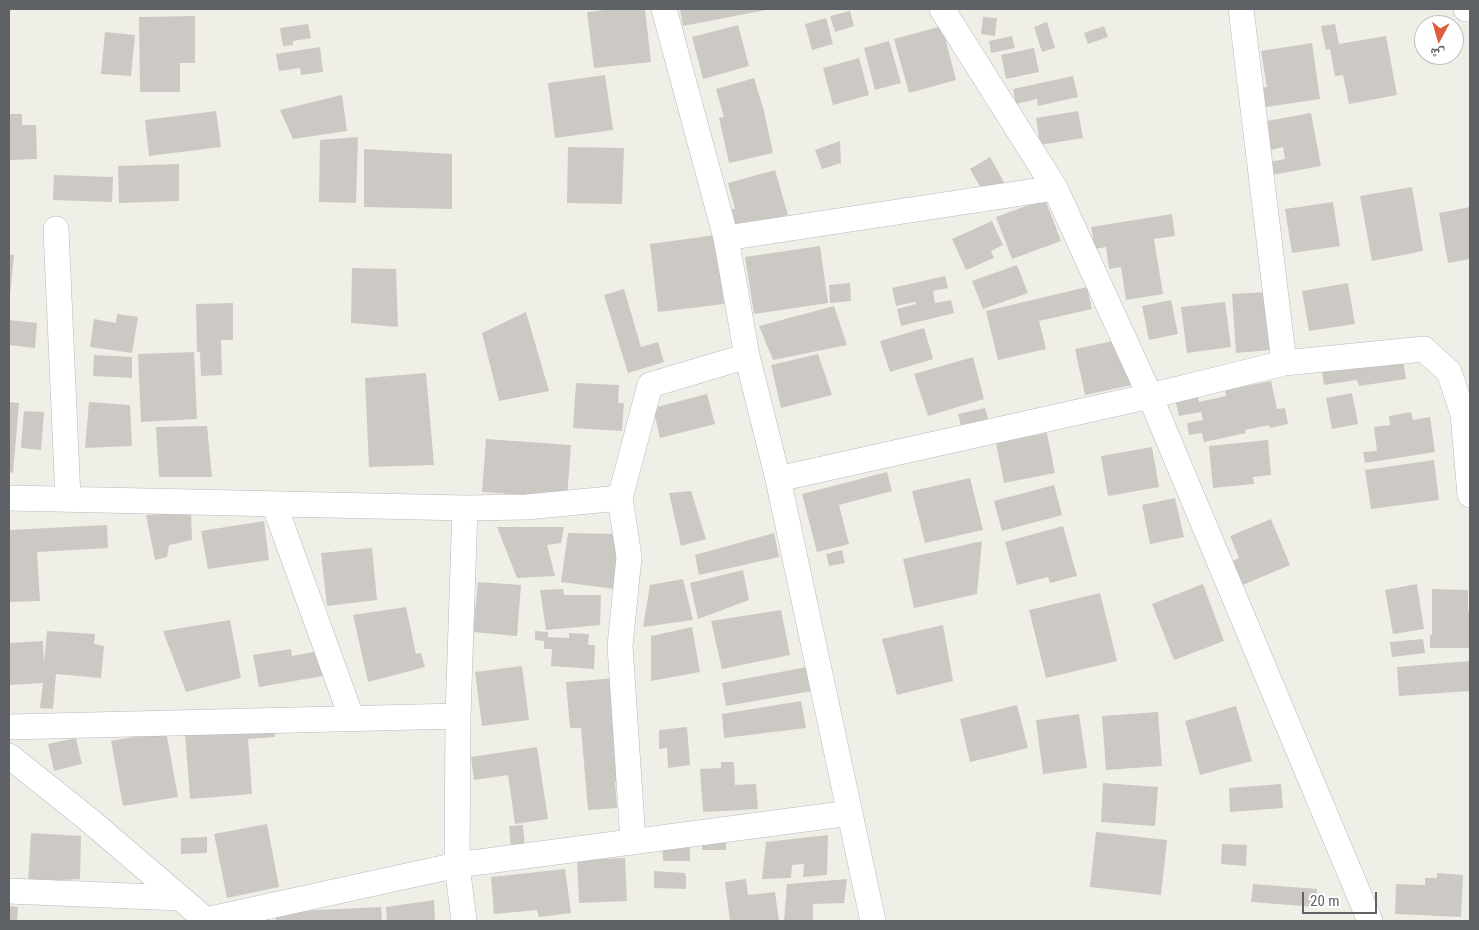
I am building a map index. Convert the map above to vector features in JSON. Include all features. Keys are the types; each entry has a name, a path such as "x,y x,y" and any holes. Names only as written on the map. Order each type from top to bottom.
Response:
{"street":[{"path":"664,9 726,238 747,356 778,479 873,921"},
{"path":"942,9 1055,188 1150,396 1370,921"},
{"path":"1241,9 1284,363"},
{"path":"726,238 1055,188"},
{"path":"56,229 68,499"},
{"path":"778,479 1150,396 1284,363 1424,348 1449,372 1463,414 1470,495"},
{"path":"633,841 620,646 629,557 620,498 650,385 747,356"},
{"path":"9,498 465,508 527,508 620,498"},
{"path":"274,504 352,719"},
{"path":"464,921 457,865 458,716 465,508"},
{"path":"9,727 458,716"},
{"path":"9,756 88,819 207,920 457,865 850,813"},
{"path":"9,891 180,898"}],"building":[{"path":"614,9 645,9 651,62 594,68 587,12"},
{"path":"680,9 766,9 766,10 683,26"},
{"path":"850,11 854,26 835,32 830,16"},
{"path":"195,16 195,63 180,63 180,92 140,92 139,17"},
{"path":"983,17 997,18 995,36 981,34"},
{"path":"826,18 833,44 812,50 805,24"},
{"path":"1047,22 1055,48 1042,52 1034,27"},
{"path":"308,24 311,38 293,41 293,45 283,46 280,28"},
{"path":"1335,24 1339,44 1386,36 1397,95 1349,104 1343,75 1335,76 1330,49 1326,50 1321,26"},
{"path":"738,25 749,66 703,79 692,37"},
{"path":"942,26 956,80 909,93 894,39"},
{"path":"1104,26 1108,37 1088,44 1084,33"},
{"path":"105,32 135,35 131,76 101,74"},
{"path":"1012,36 1015,48 991,53 989,41"},
{"path":"889,41 901,83 875,90 864,48"},
{"path":"1312,43 1320,99 1259,108 1256,89 1267,87 1261,51"},
{"path":"320,47 323,72 301,75 300,68 279,71 276,54"},
{"path":"1034,48 1039,72 1006,79 1001,55"},
{"path":"859,58 869,95 833,105 823,68"},
{"path":"605,75 613,130 555,138 548,83"},
{"path":"1073,76 1078,97 1038,106 1037,99 1016,104 1013,89"},
{"path":"754,78 764,111 773,153 729,163 719,118 724,117 716,89"},
{"path":"342,95 347,131 293,139 280,110"},
{"path":"216,111 221,147 149,156 145,120"},
{"path":"1078,111 1083,138 1040,145 1036,118"},
{"path":"1311,113 1321,166 1272,175 1269,162 1285,159 1283,147 1266,151 1261,122"},
{"path":"9,114 22,114 22,125 36,125 37,159 9,160"},
{"path":"358,137 356,203 319,202 320,140"},
{"path":"840,141 841,163 822,169 815,150"},
{"path":"568,147 624,148 622,204 567,203"},
{"path":"364,149 452,154 452,209 364,207"},
{"path":"990,157 1005,184 985,195 970,169"},
{"path":"179,164 179,201 119,203 118,166"},
{"path":"775,170 788,215 734,229 729,210 735,209 728,183"},
{"path":"54,175 113,177 112,202 53,200"},
{"path":"1412,187 1423,251 1372,261 1360,196"},
{"path":"1045,199 1061,241 1012,259 996,217"},
{"path":"1333,202 1340,246 1292,253 1285,209"},
{"path":"1470,207 1470,259 1448,263 1439,213"},
{"path":"1172,214 1175,236 1154,239 1163,294 1126,300 1121,267 1109,269 1106,247 1095,249 1091,227"},
{"path":"992,221 1003,245 991,251 994,258 966,270 952,239"},
{"path":"716,235 724,304 658,312 650,244"},
{"path":"820,246 828,303 754,314 745,257"},
{"path":"9,254 14,255 10,296 9,296"},
{"path":"1017,265 1028,293 983,309 972,281"},
{"path":"352,268 396,269 398,327 351,323"},
{"path":"945,276 948,288 933,291 935,303 951,300 954,313 901,326 897,309 916,304 915,302 896,306 892,288"},
{"path":"850,283 851,301 830,303 829,285"},
{"path":"1348,283 1355,324 1309,331 1302,291"},
{"path":"1087,287 1092,309 1039,321 1046,349 998,360 986,311"},
{"path":"624,289 641,347 658,342 664,362 628,373 604,295"},
{"path":"1266,292 1271,350 1236,353 1232,294"},
{"path":"1171,300 1178,334 1149,340 1142,306"},
{"path":"1225,302 1231,347 1187,353 1181,307"},
{"path":"233,303 233,340 221,340 222,375 201,376 200,352 197,352 196,304"},
{"path":"834,306 847,345 773,360 759,326"},
{"path":"526,312 549,391 499,401 482,333"},
{"path":"117,314 138,317 132,353 90,347 94,319 116,323"},
{"path":"9,320 37,323 35,348 9,345"},
{"path":"924,328 933,359 890,372 880,341"},
{"path":"1123,339 1132,385 1085,395 1075,349"},
{"path":"194,352 197,419 141,422 138,354"},
{"path":"818,354 832,395 781,408 771,365"},
{"path":"94,355 132,357 132,378 93,376"},
{"path":"973,357 984,399 928,416 914,374"},
{"path":"1403,359 1406,379 1359,386 1357,380 1324,385 1322,371"},
{"path":"426,373 434,465 369,467 365,378"},
{"path":"1271,381 1277,409 1285,408 1288,424 1270,428 1269,425 1245,430 1246,433 1204,442 1202,433 1189,435 1187,423 1203,420 1201,412 1179,416 1175,399 1197,394 1199,402 1226,396 1225,390"},
{"path":"576,383 619,385 618,403 624,403 622,431 573,428"},
{"path":"1352,393 1358,424 1332,429 1326,398"},
{"path":"707,394 715,424 660,438 653,408"},
{"path":"9,402 19,403 13,473 9,472"},
{"path":"89,402 130,405 132,446 85,448"},
{"path":"985,408 989,421 961,426 958,414"},
{"path":"24,411 44,412 41,450 21,448"},
{"path":"1411,412 1413,420 1430,417 1435,452 1365,463 1363,452 1377,451 1374,427 1390,425 1389,416"},
{"path":"207,426 212,477 159,477 156,427"},
{"path":"1047,433 1055,473 1004,483 996,443"},
{"path":"486,439 571,445 567,498 482,492"},
{"path":"1268,440 1271,475 1253,477 1254,484 1213,488 1209,446"},
{"path":"1152,447 1159,487 1108,496 1101,456"},
{"path":"1434,460 1439,500 1371,509 1365,470"},
{"path":"887,472 892,491 839,505 849,544 817,552 802,494"},
{"path":"970,478 983,530 925,543 912,491"},
{"path":"1054,485 1062,515 1002,531 994,501"},
{"path":"691,491 706,539 681,546 669,493"},
{"path":"1175,498 1184,537 1150,544 1142,505"},
{"path":"191,512 192,540 169,545 167,557 155,560 146,515"},
{"path":"1271,519 1290,565 1238,587 1228,563 1239,558 1230,536"},
{"path":"264,521 269,560 208,569 201,531"},
{"path":"107,525 108,548 37,552 40,601 9,602 9,530"},
{"path":"1063,526 1077,576 1050,583 1048,577 1017,585 1005,542"},
{"path":"497,527 564,527 561,543 547,545 555,576 517,578"},
{"path":"568,533 619,534 615,589 561,582"},
{"path":"774,533 779,557 699,575 695,555"},
{"path":"982,541 977,594 914,608 903,559"},
{"path":"372,548 377,600 327,606 321,553"},
{"path":"842,550 845,563 829,566 826,554"},
{"path":"743,570 749,600 698,619 690,583"},
{"path":"683,579 693,620 643,627 650,585"},
{"path":"478,582 521,585 517,636 473,632"},
{"path":"1203,584 1224,641 1174,660 1152,604"},
{"path":"1417,584 1424,629 1393,634 1385,590"},
{"path":"563,589 564,595 601,595 600,625 546,630 540,590"},
{"path":"1432,589 1468,590 1470,648 1430,648 1430,635 1432,635"},
{"path":"1100,593 1117,661 1046,678 1029,610"},
{"path":"406,607 416,654 421,653 425,667 368,682 353,615"},
{"path":"781,610 790,655 722,669 711,621"},
{"path":"230,620 241,678 186,692 163,631"},
{"path":"943,625 953,681 897,695 882,639"},
{"path":"692,627 700,672 651,681 651,636"},
{"path":"47,631 95,634 94,644 104,646 101,678 56,674 53,709 40,708 43,683 9,685 9,643 43,641 44,663"},
{"path":"535,631 548,632 548,637 569,638 569,633 589,634 588,645 595,645 594,669 551,666 552,649 544,649 544,641 535,640"},
{"path":"1423,639 1425,653 1392,657 1390,642"},
{"path":"291,649 292,656 324,650 329,675 259,687 253,655"},
{"path":"1470,661 1470,691 1399,696 1397,667"},
{"path":"522,666 529,720 482,726 475,672"},
{"path":"807,667 812,691 726,706 722,683"},
{"path":"617,678 625,781 615,782 617,808 588,810 581,728 570,728 566,682"},
{"path":"801,701 806,728 724,738 722,714"},
{"path":"1017,705 1028,748 970,762 960,719"},
{"path":"1236,706 1252,761 1200,775 1185,721"},
{"path":"1158,712 1162,766 1106,770 1102,716"},
{"path":"1079,714 1087,768 1043,774 1036,720"},
{"path":"274,725 275,737 248,739 252,794 190,799 185,732"},
{"path":"687,727 690,765 668,768 667,748 659,749 659,730"},
{"path":"166,731 178,797 123,806 111,741"},
{"path":"76,738 82,764 54,771 48,744"},
{"path":"537,747 548,819 515,824 508,775 474,780 471,757"},
{"path":"721,762 734,762 735,785 756,784 758,809 703,812 700,769 721,768"},
{"path":"1103,783 1158,787 1155,826 1101,822"},
{"path":"1281,784 1283,808 1230,812 1229,788"},
{"path":"267,824 279,887 227,898 214,834"},
{"path":"523,825 525,847 511,848 509,826"},
{"path":"1096,832 1167,840 1161,895 1090,887"},
{"path":"31,833 81,836 80,879 28,882"},
{"path":"828,835 827,875 803,877 804,864 792,865 791,878 762,879 766,842"},
{"path":"207,837 207,853 181,854 181,838"},
{"path":"726,839 726,850 702,850 702,840"},
{"path":"662,843 690,843 690,861 663,861"},
{"path":"1222,844 1247,845 1246,866 1221,864"},
{"path":"625,858 627,901 579,903 577,860"},
{"path":"565,869 571,913 539,917 537,910 494,914 491,877"},
{"path":"654,871 685,873 686,889 654,888"},
{"path":"1437,873 1463,875 1461,917 1395,914 1396,884 1425,885 1425,878 1437,878"},
{"path":"746,879 748,895 775,892 779,921 730,921 725,882"},
{"path":"847,879 844,903 813,904 813,921 784,921 787,884"},
{"path":"1253,884 1317,889 1316,907 1251,902"},
{"path":"434,900 435,921 387,921 386,907"},
{"path":"9,906 18,907 17,921 9,921"},
{"path":"381,907 382,921 276,921 275,912"}]}
